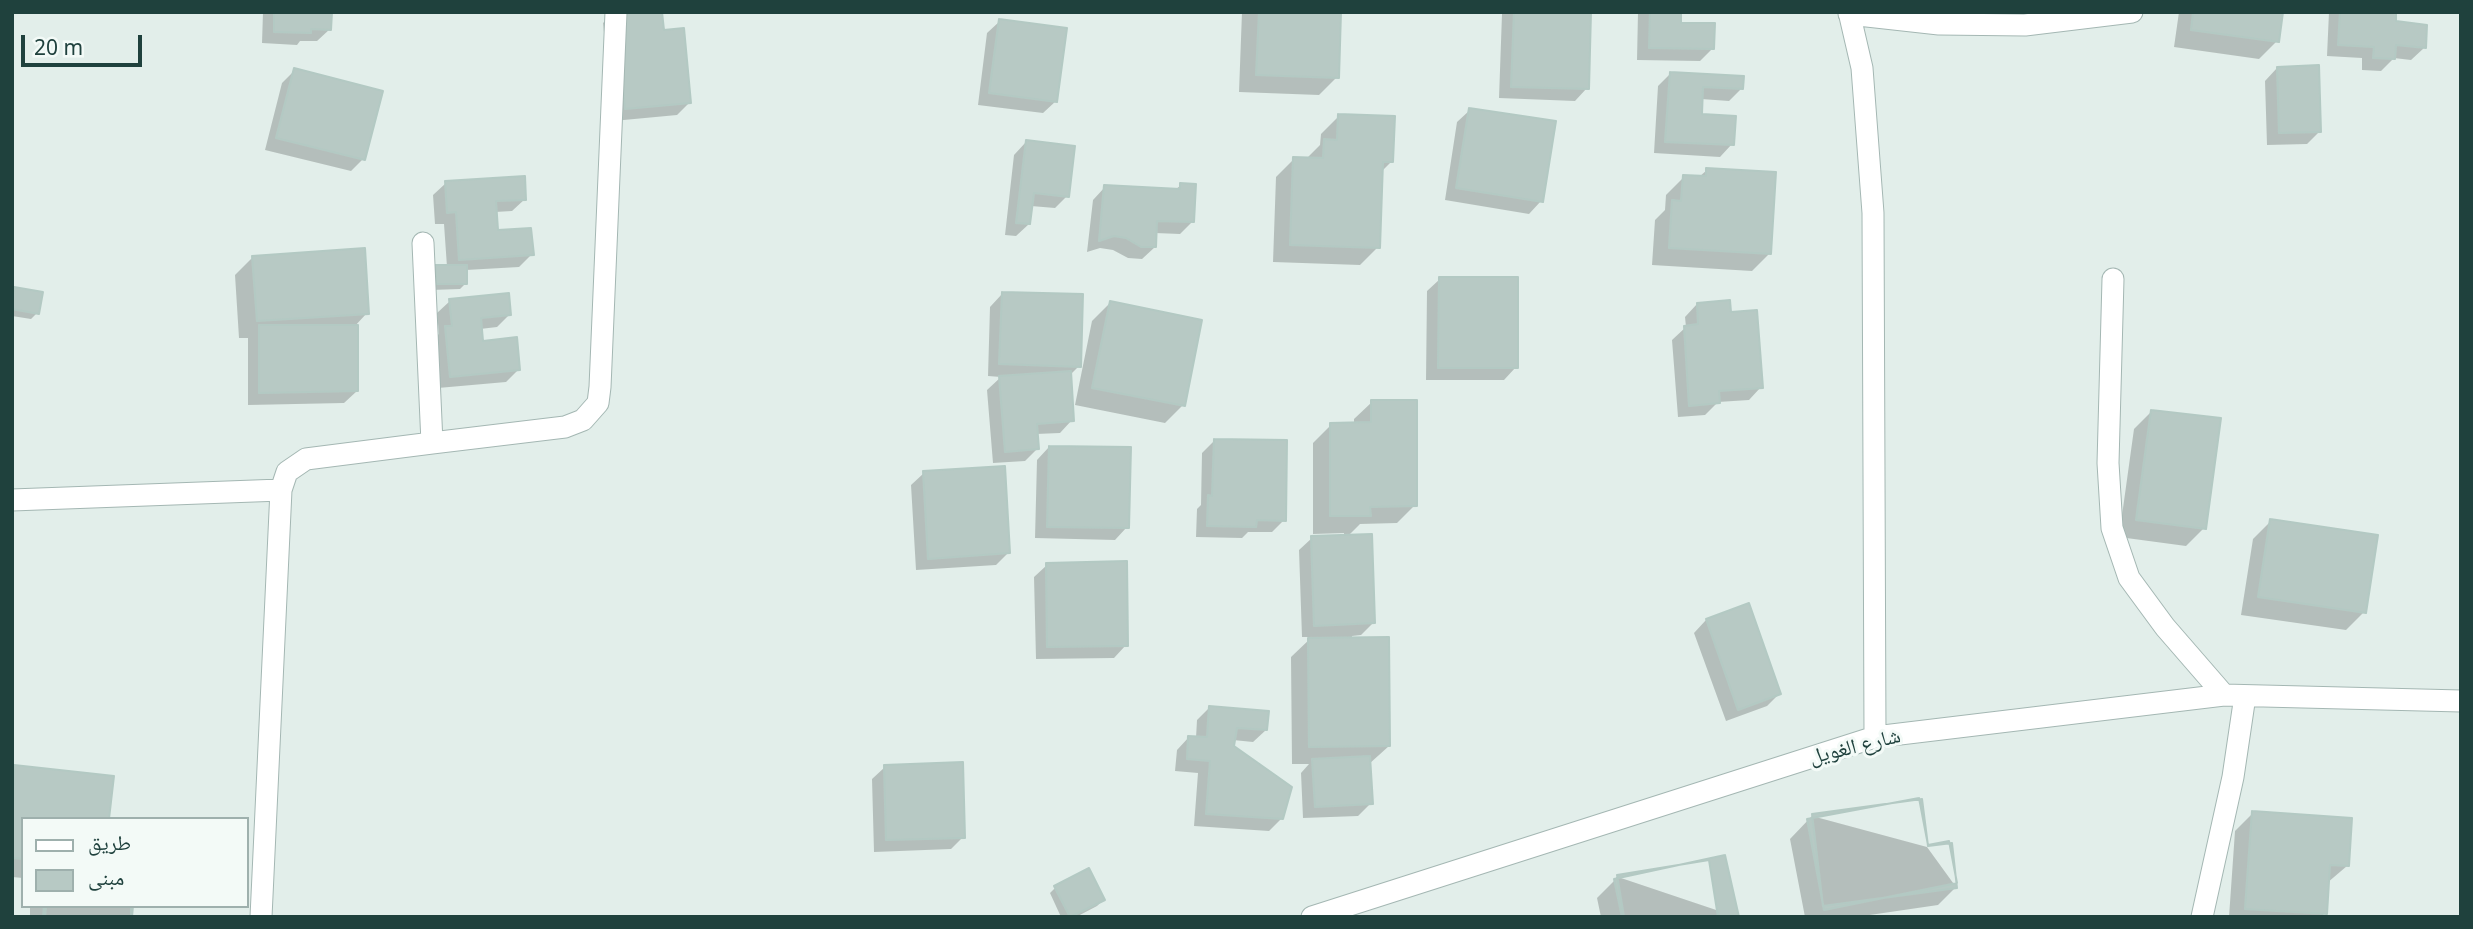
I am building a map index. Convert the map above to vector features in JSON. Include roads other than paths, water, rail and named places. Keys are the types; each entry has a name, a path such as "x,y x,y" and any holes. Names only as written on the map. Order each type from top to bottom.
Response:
{"street":[{"path":"261,917 281,490 287,472 306,459 565,427 583,420 598,403 615,12"},
{"path":"1875,737 1873,213 1862,68 1849,13 1939,24 2025,25 2132,12"},
{"path":"423,243 432,443"},
{"path":"2113,279 2108,463 2112,528 2129,578 2165,626 2235,696 2233,777 2202,917"},
{"path":"12,500 281,490"},
{"name":"شارع الغويل","path":"1312,917 1875,737 2235,696 2461,701"}]}
